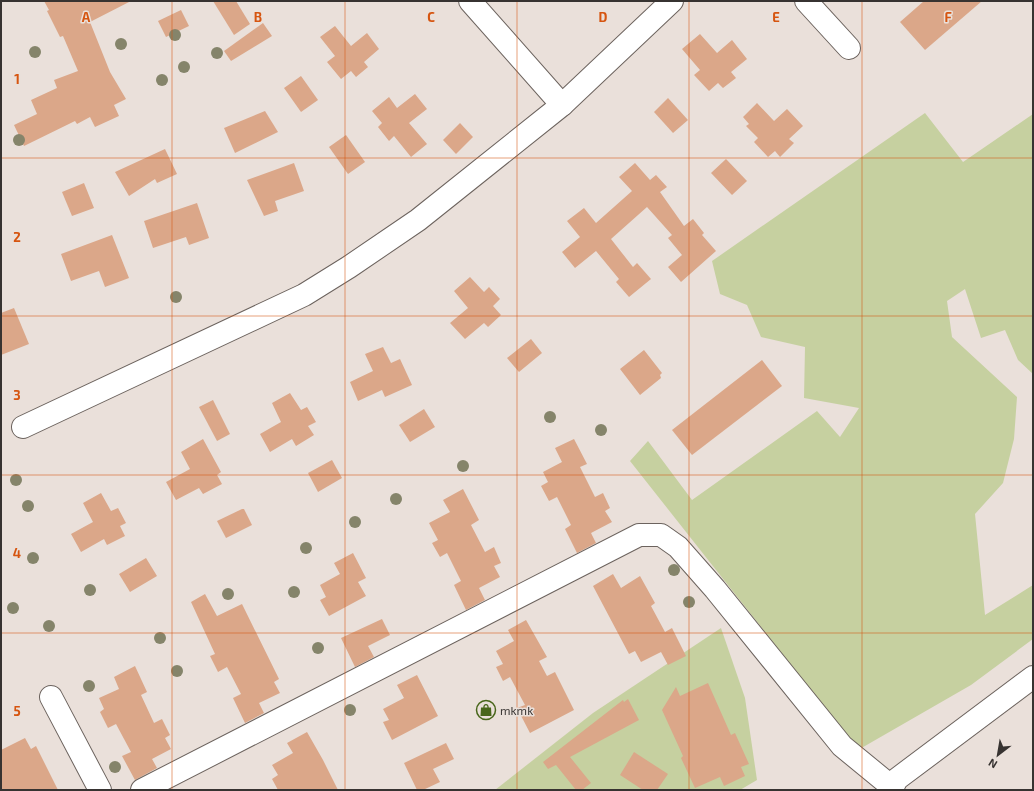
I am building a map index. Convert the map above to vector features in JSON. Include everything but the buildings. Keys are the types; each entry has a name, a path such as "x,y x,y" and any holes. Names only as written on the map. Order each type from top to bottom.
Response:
{"street":[{"path":"470,1 562,105"},
{"path":"24,427 304,295 349,267 418,220 562,105 672,1"},
{"path":"806,1 849,48"},
{"path":"142,790 639,535 661,535 678,546 715,589 842,746 891,788 897,779 1033,677"},
{"path":"51,697 100,790"}],"green space":[{"path":"925,113 963,162 1033,114 1033,374 1018,360 1005,330 981,338 965,289 947,301 952,337 1017,397 1014,439 1003,483 975,514 985,615 1033,585 1033,639 971,685 858,750 630,461 648,441 692,500 817,411 840,437 859,408 804,398 805,347 761,337 747,305 720,294 712,261"},
{"path":"721,628 745,698 757,780 740,790 495,790 593,713"}],"place":[{"name":"mkmk","path":"486,710"}]}
